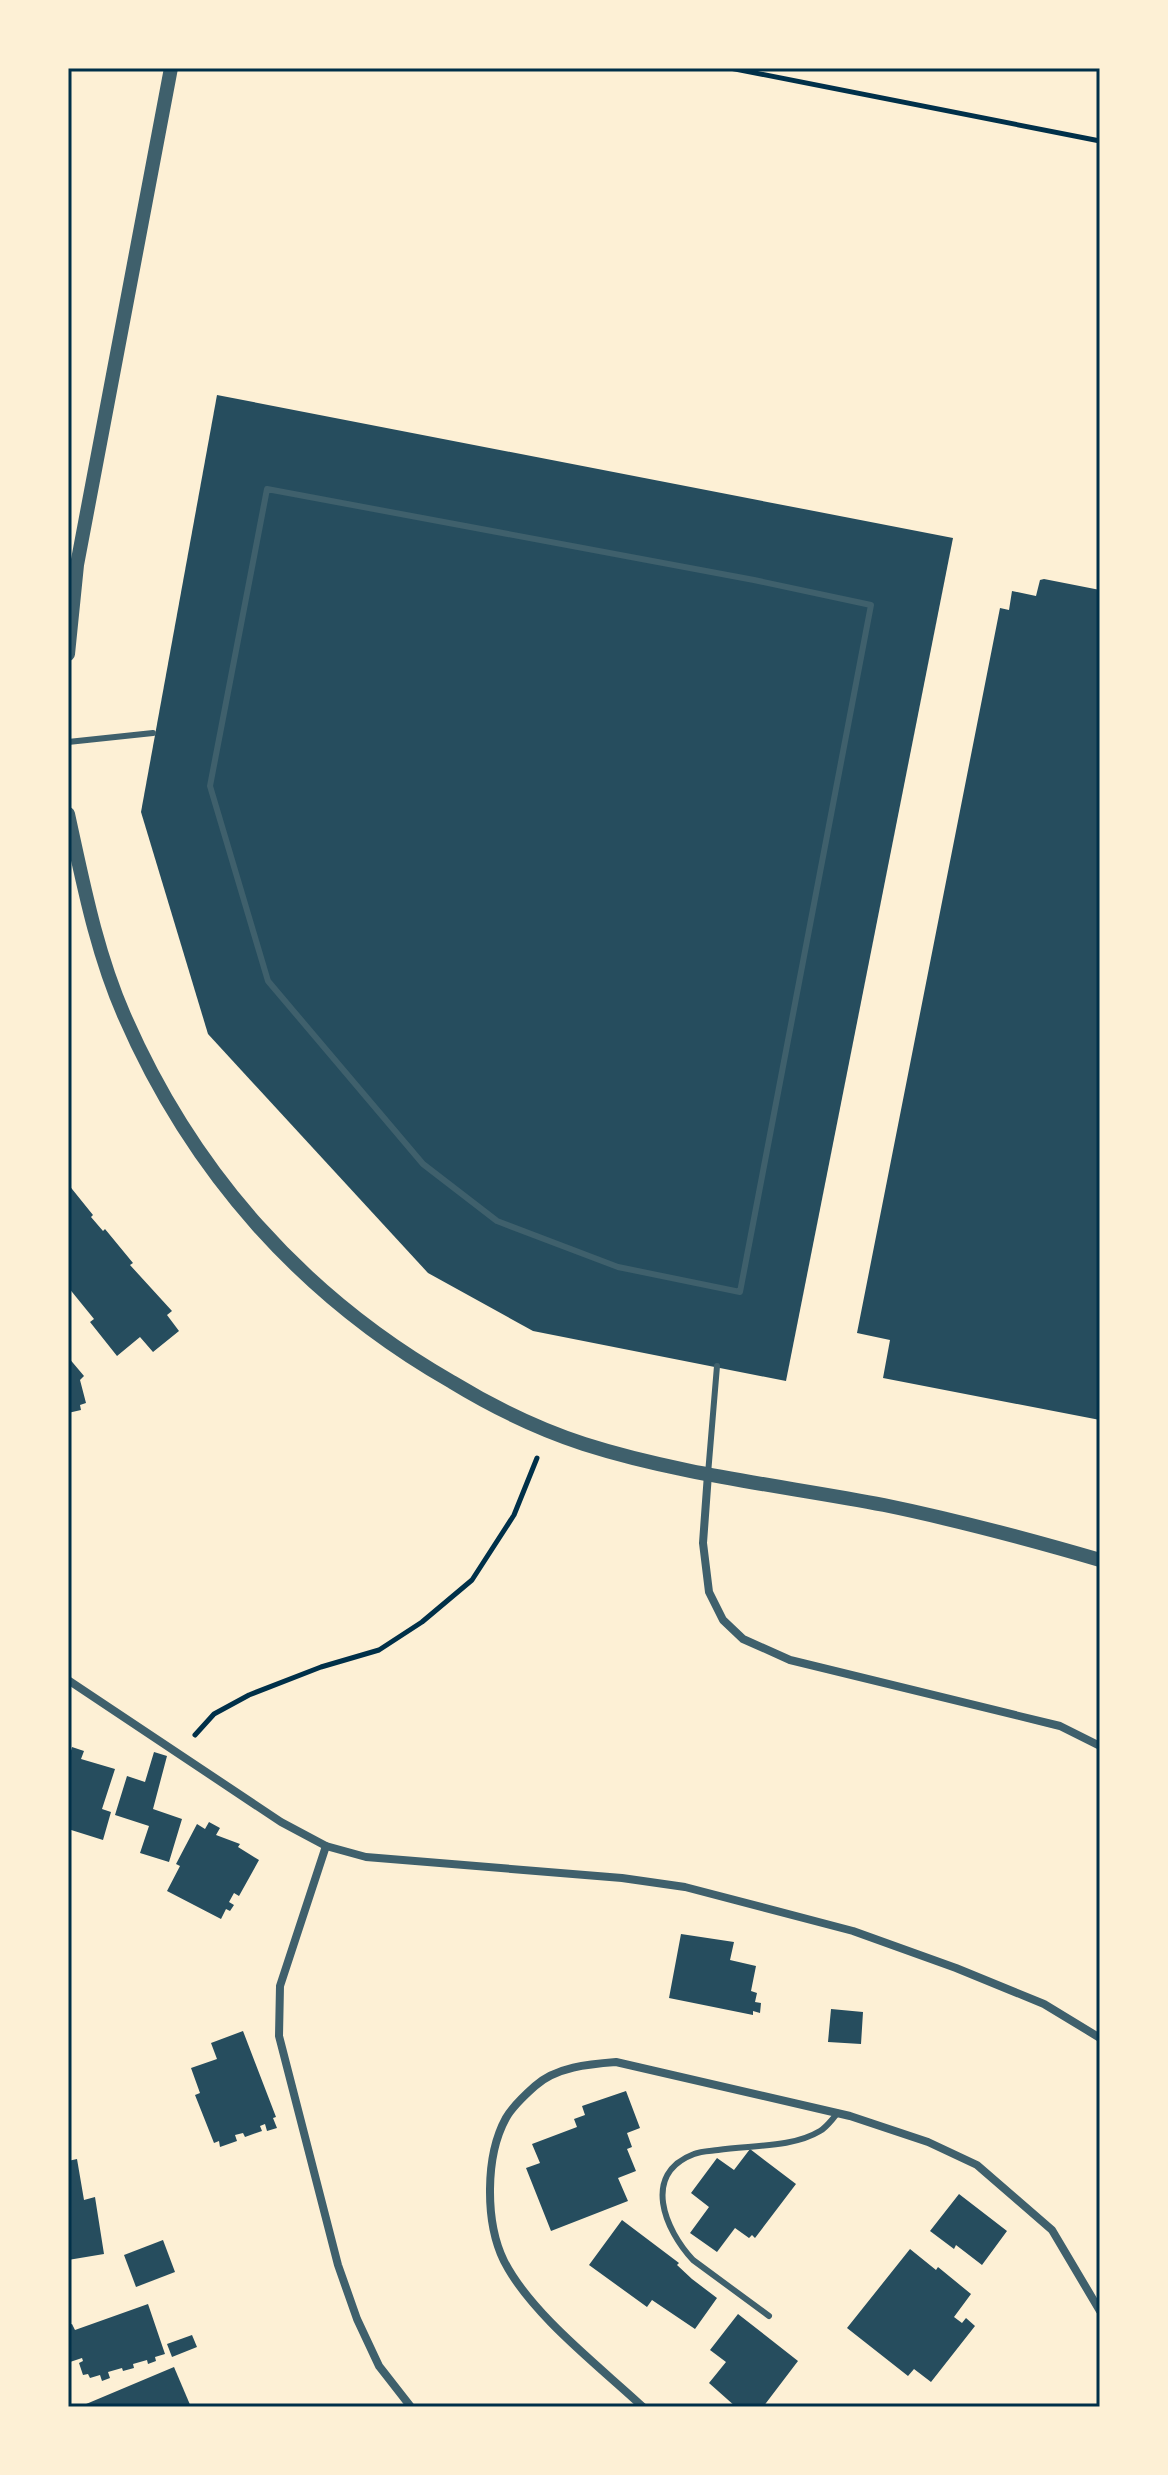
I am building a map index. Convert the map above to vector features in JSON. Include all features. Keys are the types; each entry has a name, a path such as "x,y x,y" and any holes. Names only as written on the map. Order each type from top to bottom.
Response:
{"street":[{"path":"68,654 77,565 171,68"},
{"path":"68,814 91,919 123,1014 171,1107 201,1156 256,1226 317,1288 362,1324 416,1362 488,1403 585,1445 708,1474 989,1528 1100,1560"},
{"path":"708,1474 703,1543 709,1592 723,1620 743,1639 790,1660 1060,1726 1100,1746"},
{"path":"68,1680 281,1822 326,1846 366,1857 622,1878 685,1887 853,1931 956,1968 1044,2004 1100,2038"},
{"path":"326,1846 280,1986 279,2036 338,2265 357,2319 379,2366 411,2407"},
{"path":"643,2407 534,2305 504,2260 491,2215 491,2163 507,2117 537,2084 579,2065 616,2062 838,2113 928,2142 977,2165 1052,2230 1100,2311"}],"lane":[{"path":"267,489 754,580 871,605 740,1292 618,1267 497,1221 423,1164 268,981 210,786 267,489"},
{"path":"68,742 153,733"},
{"path":"708,1474 717,1366"},
{"path":"769,2316 683,2250 665,2219 663,2183 675,2166 694,2154 801,2138 821,2130 838,2113"}],"path":[{"path":"730,68 1100,141"},
{"path":"177,1755 214,1714 249,1695 307,1672 379,1650 422,1622 472,1580 514,1515 548,1431"}],"building":[{"path":"217,395 953,538 786,1381 533,1331 428,1273 208,1034 141,812"},
{"path":"1040,580 1100,590 1100,1420 883,1378 890,1340 857,1333 1000,608 1009,610 1012,591 1036,596"},
{"path":"68,1184 93,1215 91,1217 133,1263 130,1265 172,1311 167,1315 179,1331 153,1352 140,1337 117,1356 90,1322 94,1319 68,1287"},
{"path":"68,1357 84,1376 80,1380 86,1403 80,1405 81,1410 68,1413"},
{"path":"72,1747 84,1751 81,1759 115,1769 102,1809 111,1812 103,1840 68,1829 68,1753"},
{"path":"154,1752 167,1756 153,1809 182,1819 169,1862 140,1853 149,1826 115,1815 127,1776 145,1782"},
{"path":"209,1822 220,1828 216,1835 240,1844 238,1847 259,1860 239,1896 234,1893 229,1902 234,1905 230,1911 226,1909 221,1919 167,1891 180,1866 176,1864 197,1824 205,1829"},
{"path":"681,1934 734,1942 730,1960 756,1966 751,1991 757,1993 755,2002 761,2003 760,2013 753,2011 753,2015 669,1998"},
{"path":"831,2009 863,2012 861,2044 828,2042"},
{"path":"243,2031 276,2117 273,2118 277,2128 267,2131 265,2124 260,2126 262,2131 245,2137 243,2133 235,2135 237,2141 220,2147 219,2141 214,2143 195,2095 200,2093 191,2068 217,2059 211,2043"},
{"path":"626,2091 640,2128 627,2133 632,2147 627,2149 636,2171 618,2178 628,2201 551,2231 526,2168 540,2163 532,2144 577,2127 574,2119 585,2115 582,2106"},
{"path":"750,2149 796,2184 755,2238 752,2235 749,2238 735,2228 717,2252 690,2233 709,2207 691,2193 717,2158 734,2170"},
{"path":"77,2159 84,2200 95,2197 104,2254 68,2260 68,2161"},
{"path":"959,2194 1007,2231 982,2265 956,2245 954,2249 930,2231"},
{"path":"622,2220 679,2263 677,2265 692,2279 717,2298 695,2329 652,2300 647,2307 589,2265"},
{"path":"163,2240 175,2272 136,2287 124,2255"},
{"path":"910,2249 971,2294 954,2317 962,2323 966,2318 975,2326 931,2382 914,2369 908,2376 847,2328"},
{"path":"148,2304 165,2354 155,2357 156,2361 148,2364 147,2360 133,2364 134,2368 108,2372 110,2378 102,2381 100,2375 90,2378 88,2374 83,2375 79,2363 83,2361 82,2358 70,2362 68,2325 72,2324 75,2330"},
{"path":"738,2314 798,2361 763,2407 736,2407 709,2383 726,2362 710,2350"},
{"path":"192,2335 197,2347 172,2357 167,2344"},
{"path":"174,2367 191,2407 79,2407"}]}
